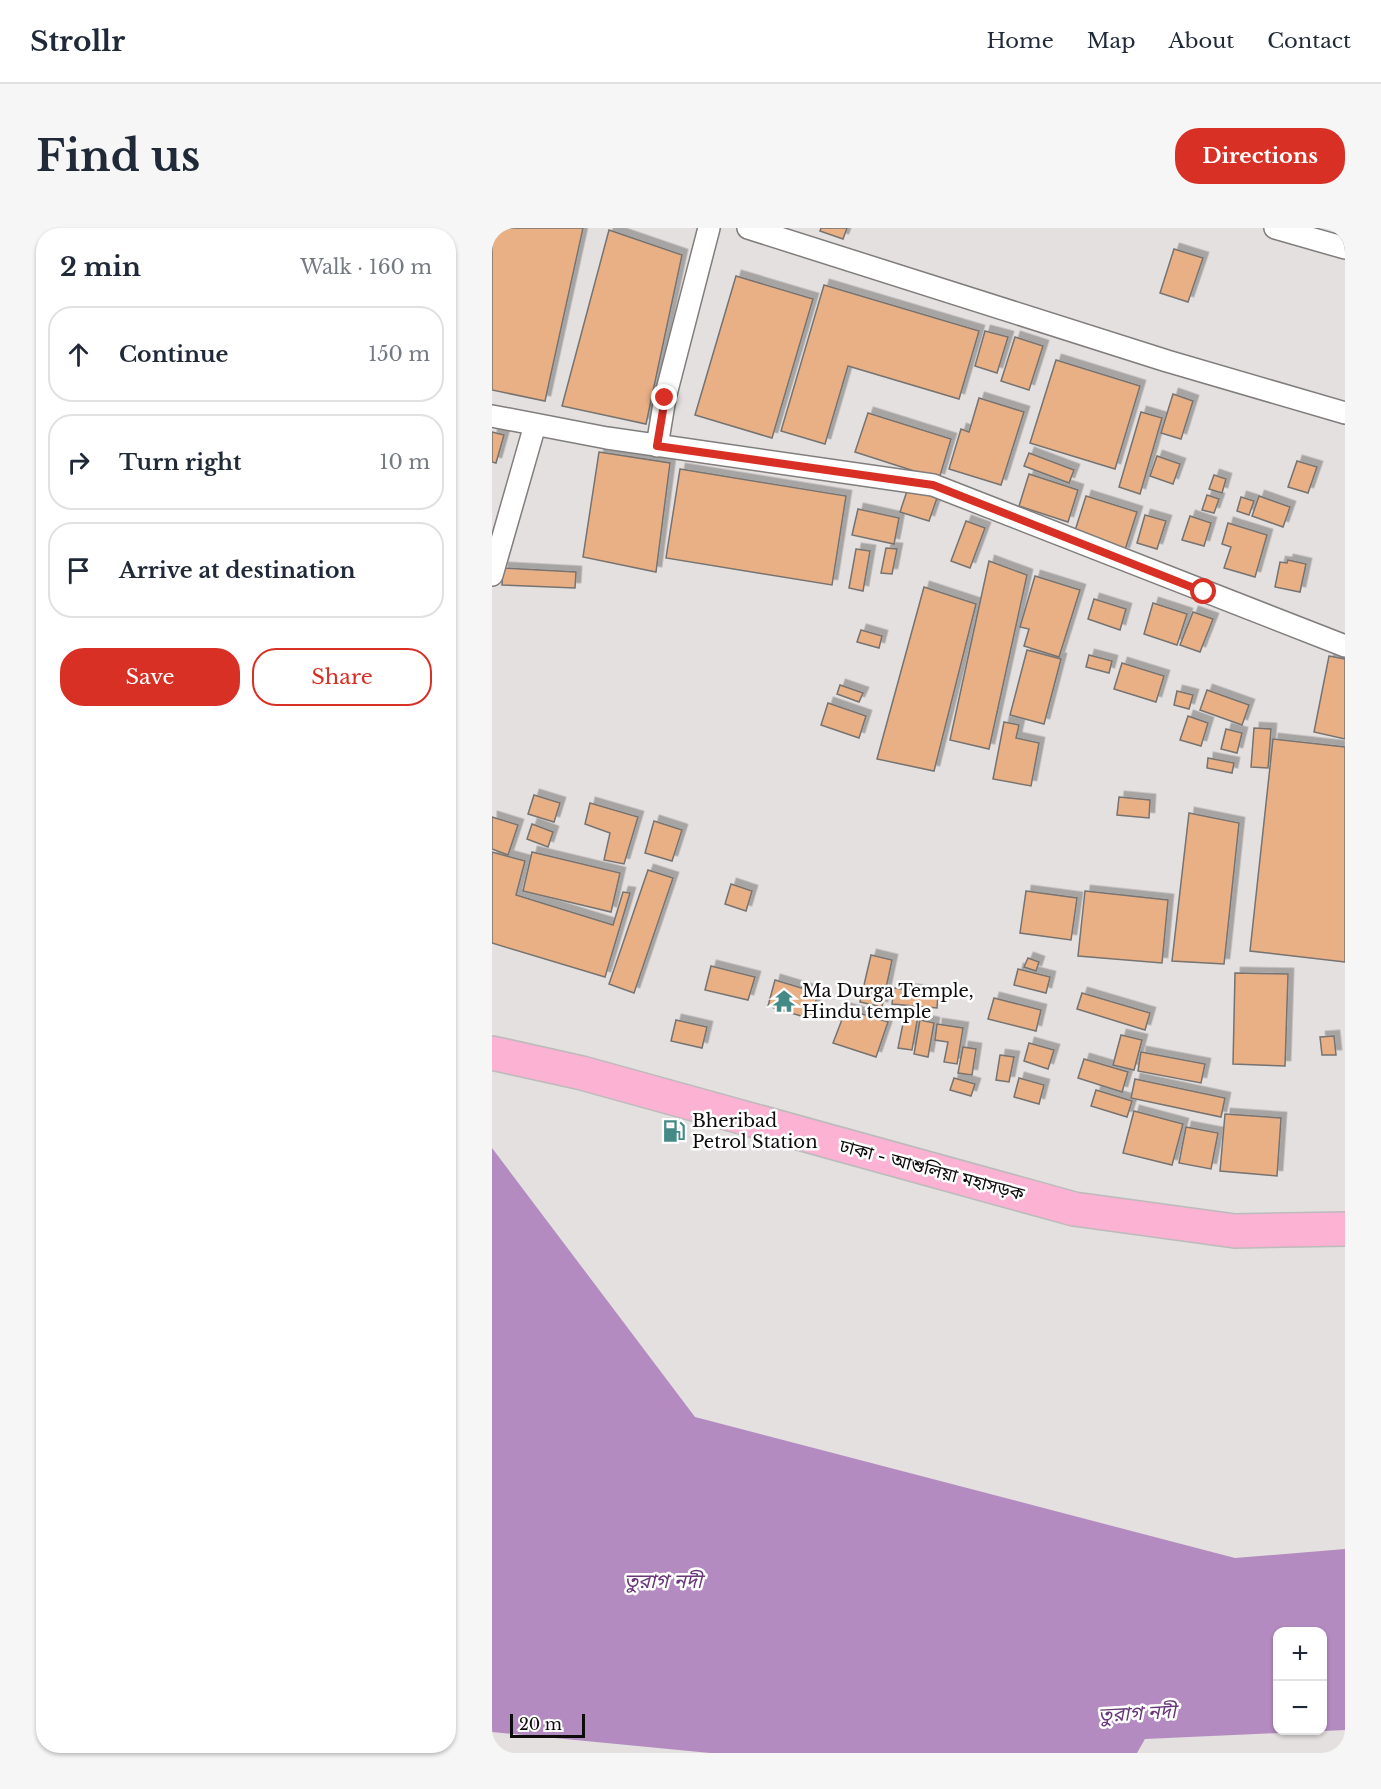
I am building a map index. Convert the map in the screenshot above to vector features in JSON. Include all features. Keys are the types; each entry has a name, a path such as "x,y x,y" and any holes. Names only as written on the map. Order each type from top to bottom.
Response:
{"highway":[{"name":"ঢাকা - আশুলিয়া মহাসড়ক","path":"492,1053 582,1073 1074,1209 1235,1231 1345,1229"}],"street":[{"path":"657,446 665,398 709,228"},
{"path":"748,228 1167,361 1345,413"},
{"path":"1275,228 1345,248"},
{"path":"492,416 657,446 933,485 1345,646"},
{"path":"492,575 535,424"}],"water":[{"name":"তুরাগ নদী","path":"492,1148 695,1417 1235,1558 1345,1549 1345,1730 1327,1731 1327,1627 1273,1627 1273,1733 1145,1739 1137,1753 710,1753 492,1732"}],"building":[{"path":"492,228 583,228 545,401 492,390"},
{"path":"821,228 847,228 843,239 820,231"},
{"path":"609,230 682,255 646,424 562,406"},
{"path":"1174,249 1203,258 1188,302 1160,293"},
{"path":"736,276 813,299 772,438 695,415"},
{"path":"824,285 979,331 959,399 848,366 825,444 781,431"},
{"path":"985,331 1008,337 997,373 975,366"},
{"path":"1015,337 1043,346 1029,390 1001,381"},
{"path":"1056,360 1140,386 1115,469 1030,443"},
{"path":"1173,394 1193,401 1181,439 1161,433"},
{"path":"979,398 1024,412 1001,485 949,469 961,429 969,432"},
{"path":"1141,412 1162,418 1140,494 1119,487"},
{"path":"868,413 951,439 939,479 855,452"},
{"path":"492,432 504,435 496,463 492,462"},
{"path":"599,452 670,463 656,572 583,557"},
{"path":"1029,453 1074,470 1069,483 1024,466"},
{"path":"1157,456 1180,464 1173,484 1150,476"},
{"path":"1297,461 1317,467 1308,493 1288,487"},
{"path":"680,469 846,496 832,585 666,558"},
{"path":"1029,474 1078,490 1068,522 1019,506"},
{"path":"1214,475 1226,479 1222,493 1209,489"},
{"path":"908,488 937,498 929,521 900,512"},
{"path":"1207,495 1219,499 1214,513 1202,510"},
{"path":"1086,496 1137,512 1124,553 1073,537"},
{"path":"1259,496 1290,507 1283,527 1252,516"},
{"path":"1241,497 1254,501 1249,515 1237,511"},
{"path":"858,509 899,518 894,544 852,535"},
{"path":"1145,515 1166,521 1157,549 1137,543"},
{"path":"1190,516 1211,523 1204,546 1182,540"},
{"path":"966,521 985,528 970,568 951,561"},
{"path":"1228,523 1267,535 1255,577 1224,568 1231,547 1222,544"},
{"path":"886,548 897,549 892,574 881,573"},
{"path":"856,549 870,551 863,591 849,588"},
{"path":"1288,560 1306,564 1300,592 1275,587 1280,562 1287,563"},
{"path":"989,561 1027,575 989,749 950,740"},
{"path":"503,568 576,572 575,588 502,585"},
{"path":"1035,576 1080,590 1059,657 1024,646 1029,629 1020,627"},
{"path":"924,587 976,604 934,771 877,759"},
{"path":"1094,599 1126,609 1120,630 1088,619"},
{"path":"1153,603 1187,614 1177,645 1144,634"},
{"path":"1193,612 1213,619 1200,652 1180,645"},
{"path":"861,630 882,636 879,648 857,642"},
{"path":"1027,650 1061,659 1044,724 1010,715"},
{"path":"1089,655 1112,661 1109,673 1086,667"},
{"path":"1329,656 1345,659 1345,739 1314,732"},
{"path":"1122,663 1164,676 1156,702 1114,689"},
{"path":"840,685 863,693 859,702 837,694"},
{"path":"1207,690 1249,705 1242,725 1200,710"},
{"path":"1177,691 1193,695 1189,709 1174,705"},
{"path":"828,703 866,716 859,738 821,725"},
{"path":"1188,716 1208,723 1201,746 1180,740"},
{"path":"1004,722 1019,725 1016,738 1039,743 1031,786 993,779"},
{"path":"1254,728 1271,729 1268,768 1251,767"},
{"path":"1226,729 1242,733 1237,753 1221,749"},
{"path":"1273,739 1345,747 1345,962 1250,951"},
{"path":"1208,758 1234,763 1232,773 1207,768"},
{"path":"534,795 560,803 554,822 528,814"},
{"path":"1119,797 1150,800 1149,818 1117,815"},
{"path":"590,803 638,817 624,864 604,860 610,833 585,824"},
{"path":"1189,813 1239,823 1224,964 1172,961"},
{"path":"492,817 518,825 508,855 492,849"},
{"path":"654,821 682,830 672,861 645,853"},
{"path":"532,824 553,832 548,847 527,839"},
{"path":"492,852 525,861 516,895 613,925 623,892 630,893 605,977 492,943"},
{"path":"532,852 620,873 611,912 523,891"},
{"path":"648,870 673,878 634,993 609,984"},
{"path":"731,884 752,891 746,911 725,904"},
{"path":"1026,891 1077,898 1071,940 1020,933"},
{"path":"1085,891 1168,900 1162,963 1078,956"},
{"path":"871,955 892,960 882,1007 860,1002"},
{"path":"1028,958 1039,962 1036,971 1024,967"},
{"path":"711,966 755,977 748,1000 705,990"},
{"path":"1018,969 1050,977 1046,993 1014,985"},
{"path":"1235,973 1288,974 1285,1066 1233,1064"},
{"path":"775,980 818,993 811,1019 768,1006"},
{"path":"894,988 938,993 937,1008 892,1004"},
{"path":"1082,993 1150,1013 1145,1030 1077,1009"},
{"path":"994,998 1041,1010 1036,1031 988,1019"},
{"path":"846,1009 888,1022 876,1057 833,1043"},
{"path":"905,1014 918,1016 912,1050 898,1048"},
{"path":"676,1020 707,1027 702,1048 671,1041"},
{"path":"920,1020 934,1023 928,1057 914,1054"},
{"path":"937,1024 963,1028 957,1064 944,1062 948,1042 935,1040"},
{"path":"1121,1035 1142,1040 1134,1070 1113,1065"},
{"path":"1334,1036 1336,1055 1322,1055 1320,1037"},
{"path":"1029,1043 1054,1050 1048,1069 1024,1061"},
{"path":"963,1047 976,1049 972,1075 958,1073"},
{"path":"1141,1052 1205,1064 1201,1083 1138,1071"},
{"path":"1000,1055 1014,1057 1009,1082 996,1080"},
{"path":"1084,1059 1128,1072 1122,1092 1078,1078"},
{"path":"954,1078 975,1084 971,1096 950,1090"},
{"path":"1019,1078 1044,1085 1039,1104 1014,1097"},
{"path":"1135,1079 1225,1098 1221,1117 1131,1098"},
{"path":"1096,1090 1132,1101 1127,1117 1091,1106"},
{"path":"1134,1111 1183,1124 1172,1165 1123,1153"},
{"path":"1225,1114 1281,1118 1277,1176 1220,1171"},
{"path":"1186,1127 1218,1133 1211,1169 1179,1163"}],"place":[{"name":"Ma Durga Temple, Hindu temple","path":"784,1001"},
{"name":"Bheribad Petrol Station","path":"674,1131"}],"route":[{"path":"665,398 657,446 933,485 1204,592"}]}
